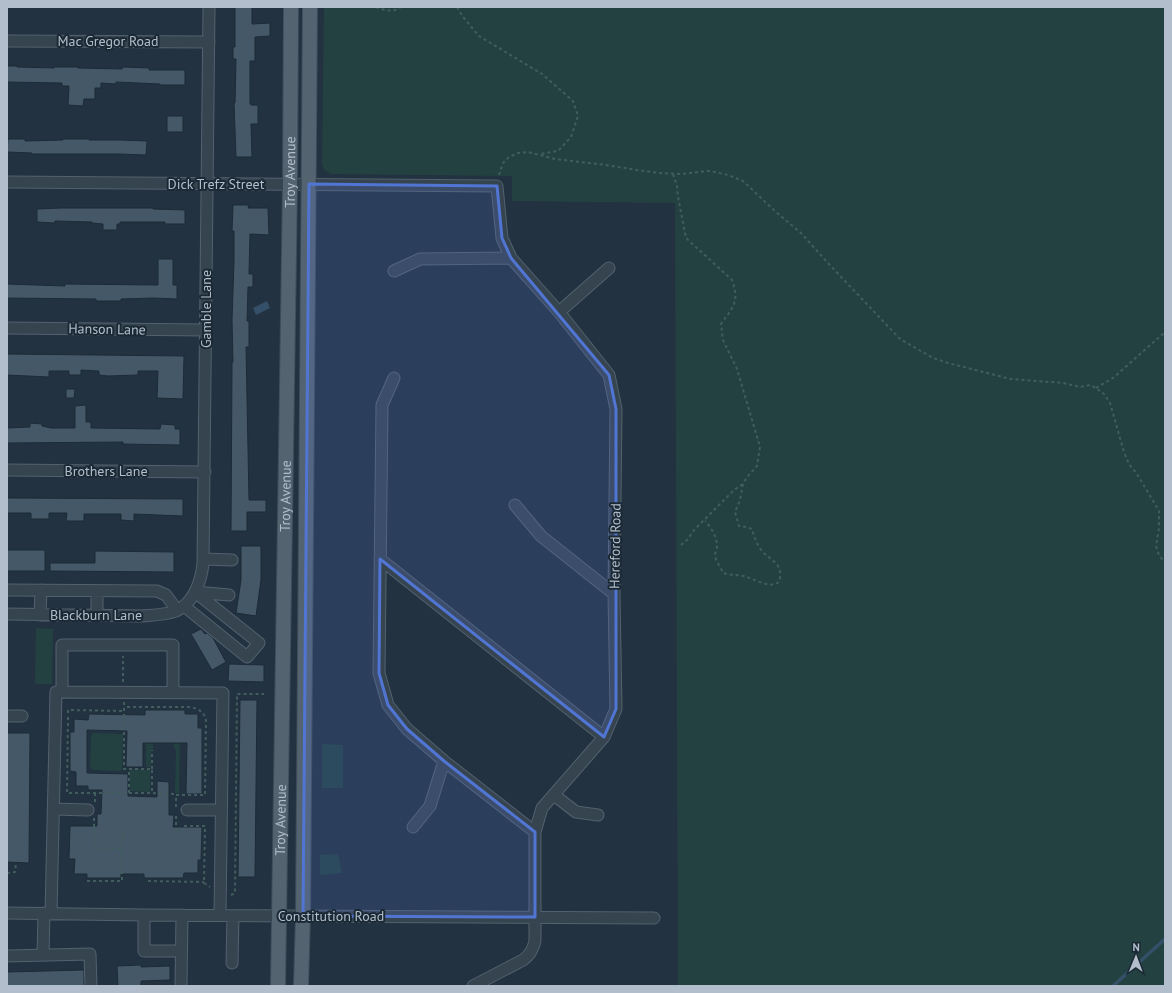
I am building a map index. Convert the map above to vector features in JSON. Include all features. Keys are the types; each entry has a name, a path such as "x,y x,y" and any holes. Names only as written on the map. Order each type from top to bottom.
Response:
{"main road":[{"name":"Troy Avenue","path":"278,986 290,184 291,7"},
{"name":"Troy Avenue","path":"301,986 303,916 310,7"}],"street":[{"name":"Gamble Lane","path":"180,608 195,592 199,584 203,559 209,7"},
{"name":"Mac Gregor Road","path":"7,41 209,42"},
{"name":"Dick Trefz Street","path":"7,182 497,186"},
{"name":"Hereford Road","path":"473,986 523,960 529,955 533,948 535,941 535,832 542,808 604,737 616,709 614,594 616,409 609,375 559,312 511,258 502,238 497,186"},
{"path":"394,271 420,259 511,258"},
{"path":"559,312 609,268"},
{"name":"Hanson Lane","path":"7,328 206,330"},
{"path":"394,378 382,405 380,673 388,705 408,729 444,761 535,832"},
{"name":"Brothers Lane","path":"7,470 205,472"},
{"path":"515,505 541,536 614,594"},
{"path":"203,559 232,560"},
{"path":"380,559 604,737"},
{"path":"7,590 157,591 166,595 180,608 246,657 259,643 195,592"},
{"path":"40,615 41,590"},
{"path":"97,591 97,615"},
{"path":"195,592 229,595"},
{"name":"Blackburn Lane","path":"7,614 142,616 162,615 180,608"},
{"path":"62,692 62,644 173,645 173,692"},
{"path":"43,955 52,884 56,692 223,693 220,916"},
{"path":"7,716 22,716"},
{"path":"413,827 430,806 444,761"},
{"path":"554,795 576,812 598,815"},
{"path":"53,809 92,812"},
{"path":"187,810 221,810"},
{"name":"Constitution Road","path":"7,913 220,916 654,918"},
{"path":"144,915 144,951 181,951"},
{"path":"181,986 182,915"},
{"path":"232,963 233,916"},
{"path":"7,956 90,954 91,986"}],"path":[{"path":"376,7 386,11 401,7"},
{"path":"457,7 463,17 479,36 542,74 573,101 578,116 571,137 558,151 538,154"},
{"path":"497,186 503,163 509,157 518,153 528,152 555,159 673,174 707,171 715,172 743,181 801,233 900,339 934,358 948,363 1011,379 1057,382 1080,387 1090,385 1104,394 1110,403 1124,452 1129,464 1137,474 1159,511 1159,528 1156,546 1159,555 1165,563"},
{"path":"673,174 677,186 686,238 732,280 735,289 736,300 734,306 721,324 723,340 737,370 760,447 756,466 743,484 740,500 735,512 739,526 752,529 756,543 777,565 780,570 779,582 774,585 766,584 752,580 745,576 723,573 716,559 715,554 717,547 715,538 712,530 705,521"},
{"path":"1096,388 1112,378 1165,332"},
{"path":"681,545 734,490 743,484"},
{"path":"124,645 124,769 152,769"},
{"path":"228,898 235,893 237,694 264,694"},
{"path":"124,707 189,707 195,708 203,713 206,721 205,795 152,793 67,793 68,710 124,711"},
{"path":"152,750 152,793"},
{"path":"129,769 129,793"},
{"path":"95,793 92,812 94,848 122,848"},
{"path":"176,795 176,843"},
{"path":"184,826 204,826 204,882"},
{"path":"87,881 122,881 123,832"},
{"path":"7,873 15,872 16,862"},
{"path":"148,881 204,882 212,889"}],"highlighted area":[{"path":"309,184 497,186 502,238 511,258 609,375 616,409 616,709 604,737 380,559 379,673 388,705 407,729 444,761 535,832 535,917 303,916"}],"green space":[{"path":"324,7 1165,7 1165,986 678,986 675,203 512,201 512,176 331,174 324,170 322,164"},
{"path":"36,628 53,629 52,684 35,684"},
{"path":"93,733 123,734 121,771 93,770 90,767 91,737"},
{"path":"146,733 180,733 179,793 175,793 176,749 174,749 174,734 153,734 151,767 146,767"},
{"path":"322,744 343,745 343,788 322,788"},
{"path":"130,770 150,770 150,792 130,791"},
{"path":"338,854 342,873 320,875 320,855"}],"water":[{"path":"267,301 270,308 256,315 253,308"}],"building":[{"path":"235,7 252,7 252,24 270,23 270,36 255,37 255,61 250,61 250,103 251,105 258,105 258,124 251,124 252,157 236,157 234,103 236,59 233,59 233,47 235,47"},
{"path":"7,66 122,69 123,67 149,68 149,70 185,70 185,85 116,82 116,84 101,83 101,88 95,88 95,99 84,99 83,106 68,105 69,86 62,86 62,83 7,82"},
{"path":"167,116 183,116 183,132 167,132"},
{"path":"8,139 25,139 25,141 89,139 147,141 146,155 32,154 7,152"},
{"path":"233,205 249,205 248,208 268,208 269,235 250,234 249,274 253,274 253,287 248,287 247,321 249,321 249,347 246,347 249,500 266,500 266,512 247,512 247,531 231,531 232,320 234,261 234,231 232,231"},
{"path":"153,208 185,210 185,224 165,224 165,222 120,222 120,224 117,224 117,230 103,230 103,224 92,222 37,222 37,209"},
{"path":"158,259 173,259 173,285 177,285 177,299 153,298 121,299 121,301 96,301 96,299 7,298 7,284 65,286 65,284 158,285"},
{"path":"7,354 184,356 183,399 157,398 158,371 138,371 138,375 108,376 99,375 99,371 81,370 81,375 69,375 69,371 49,371 49,377 7,375"},
{"path":"66,389 75,389 74,398 66,398"},
{"path":"86,405 86,422 91,422 91,428 160,429 161,424 175,425 175,429 180,429 180,445 123,444 123,442 7,443 7,428 30,427 30,423 42,424 42,426 51,428 75,428 75,406"},
{"path":"7,498 183,499 183,516 134,514 134,521 121,520 121,514 84,514 84,521 66,521 67,513 49,513 49,519 31,519 31,513 7,513"},
{"path":"241,546 261,546 261,580 256,616 236,613 241,580"},
{"path":"7,550 45,550 45,571 7,571"},
{"path":"95,551 174,552 174,572 50,571 50,563 95,563"},
{"path":"201,629 205,634 207,633 213,638 226,662 212,670 191,634"},
{"path":"229,664 264,665 264,682 228,681"},
{"path":"240,700 257,700 255,877 238,877"},
{"path":"145,710 185,710 185,714 198,714 198,728 202,728 202,794 186,794 187,743 143,743 143,767 126,767 127,731 87,730 87,773 128,774 128,796 157,797 157,781 169,782 169,815 174,815 173,827 202,827 201,860 198,860 198,873 184,873 183,878 144,878 144,874 121,874 121,878 87,878 87,874 74,874 75,859 69,859 70,826 97,826 97,814 101,814 102,790 88,790 88,786 76,786 76,772 70,771 70,732 74,732 74,719 88,720 89,714 145,715"},
{"path":"7,733 30,733 29,863 7,862"},
{"path":"141,965 141,967 170,966 170,980 141,981 141,986 118,986 117,966"},
{"path":"84,970 84,986 7,986 7,972"}],"waterway":[{"path":"1113,986 1165,939"}]}
